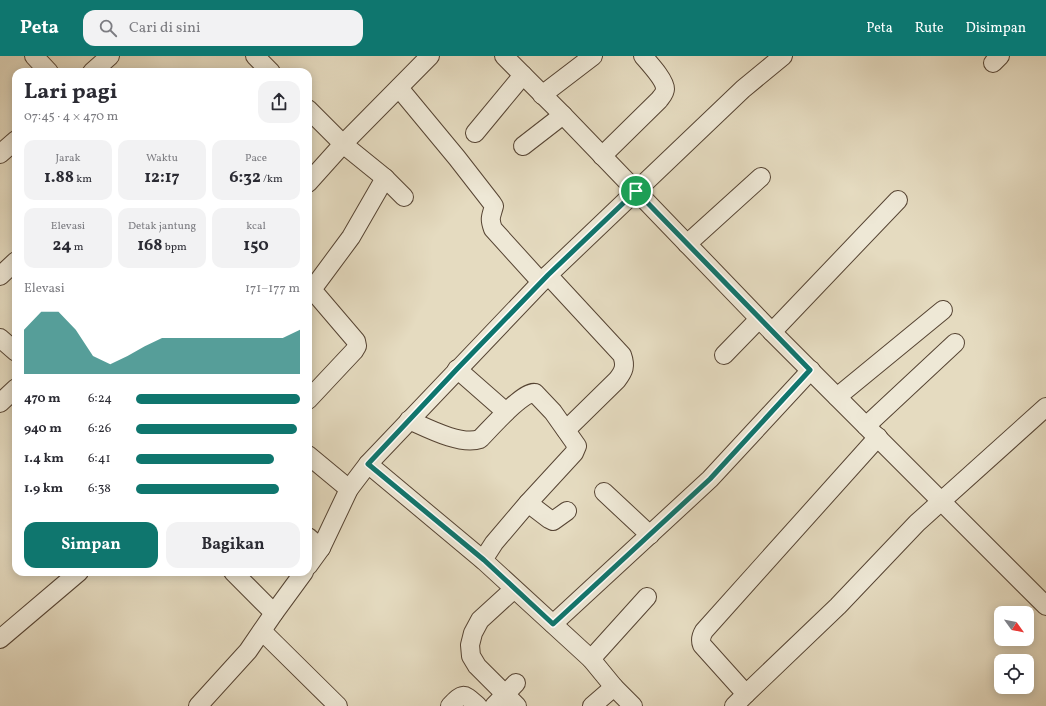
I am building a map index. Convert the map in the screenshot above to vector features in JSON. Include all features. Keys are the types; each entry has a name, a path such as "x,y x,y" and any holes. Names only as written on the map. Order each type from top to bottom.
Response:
{"street":[{"path":"34,56 45,68"},
{"path":"96,68 110,56"},
{"path":"255,56 267,68"},
{"path":"312,179 343,144 430,56"},
{"path":"504,56 563,115 759,319 1044,601"},
{"path":"542,95 593,56"},
{"path":"602,156 659,100 664,93 665,88 663,82 643,56"},
{"path":"314,542 349,489 368,464 544,278 743,89 783,56"},
{"path":"475,133 523,75"},
{"path":"399,88 492,202 494,206 490,215 490,221 493,229 622,355 625,364 623,372 617,380 566,430"},
{"path":"312,113 343,144 385,178 404,197"},
{"path":"523,146 563,115"},
{"path":"0,154 12,144"},
{"path":"687,244 760,177"},
{"path":"312,396 357,346 356,341 315,293 314,287 351,237 385,178"},
{"path":"772,332 898,200"},
{"path":"0,276 12,265"},
{"path":"837,397 943,310"},
{"path":"724,355 759,319"},
{"path":"0,338 12,348"},
{"path":"955,343 872,432 776,550 704,631 701,636 702,645 740,700 838,606 917,523 1043,417"},
{"path":"457,369 506,412"},
{"path":"553,624 710,479 810,370"},
{"path":"0,404 12,392"},
{"path":"409,420 442,434 472,441 480,439 506,412 526,395 533,392 553,412 576,443 577,446 575,450 494,543 484,560"},
{"path":"312,458 349,489"},
{"path":"368,464 484,560 592,659 614,687 633,706"},
{"path":"604,492 650,535"},
{"path":"528,503 553,521 567,511"},
{"path":"0,639 74,576"},
{"path":"237,576 274,613"},
{"path":"198,706 248,651 301,576"},
{"path":"508,697 477,666 472,656 470,645 473,633 480,620 514,589"},
{"path":"592,659 647,597"},
{"path":"262,631 338,706"},
{"path":"592,706 614,687"},
{"path":"450,706 463,695 478,706"}],"route":[{"path":"636,191 810,370 710,479 553,624 484,560 368,464 548,275 636,191"}]}
